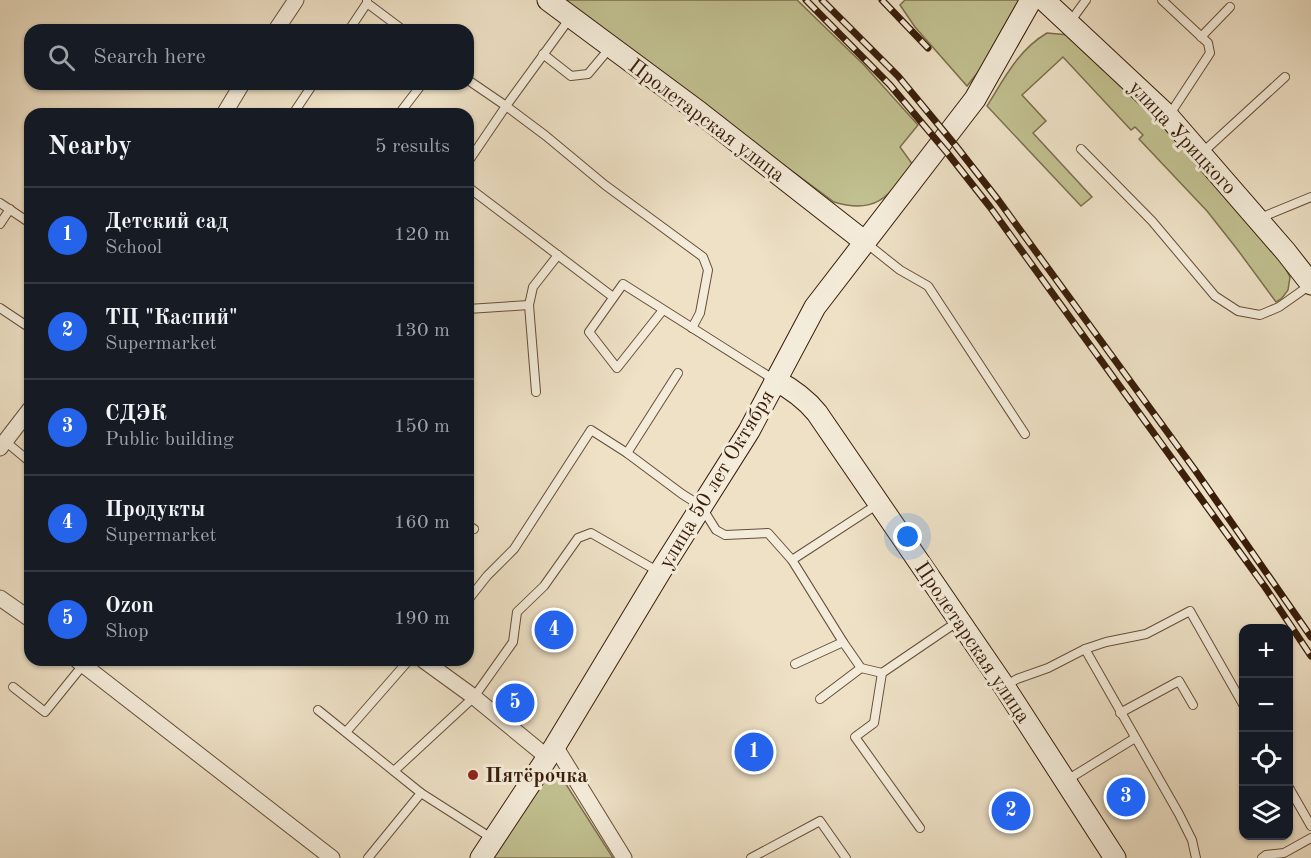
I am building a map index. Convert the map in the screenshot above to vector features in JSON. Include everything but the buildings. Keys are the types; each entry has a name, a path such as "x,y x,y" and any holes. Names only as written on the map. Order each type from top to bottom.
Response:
{"street":[{"path":"281,24 296,0"},
{"name":"Пролетарская улица","path":"548,0 699,112 865,242"},
{"name":"улица 50 лет Октября","path":"482,858 551,752 749,431 815,307 975,99 1031,0"},
{"name":"улица Урицкого","path":"1044,0 1168,116 1202,153 1311,284"},
{"path":"228,108 238,90"},
{"name":"Пролетарская улица","path":"775,380 808,402 1004,686 1115,858"},
{"path":"3,445 24,417"},
{"path":"0,598 24,615"},
{"path":"85,666 332,858"},
{"path":"442,666 474,697 551,752 624,858"}],"lane":[{"path":"1070,23 1086,0"},
{"path":"1162,0 1208,43 1210,53 1168,116"},
{"path":"353,24 367,2 395,24"},
{"path":"1201,37 1230,7"},
{"path":"474,153 571,17"},
{"path":"543,54 571,76 588,74 611,47"},
{"path":"1202,153 1285,77"},
{"path":"474,84 546,135 605,185 703,258 708,270 700,313 692,328"},
{"path":"297,108 309,90"},
{"path":"404,108 418,90"},
{"path":"1082,149 1152,221 1215,296 1238,311 1260,315 1279,307 1311,284"},
{"path":"474,192 613,297"},
{"path":"1258,219 1311,197"},
{"path":"0,203 24,219"},
{"path":"0,224 10,209"},
{"path":"865,242 900,270 928,286 1025,434"},
{"path":"536,392 529,305 533,286 558,255"},
{"path":"663,310 617,368 589,332 623,284 775,380"},
{"path":"474,309 529,305"},
{"path":"0,308 24,324"},
{"path":"627,453 678,373"},
{"path":"474,592 514,549 591,430 701,506 716,530 725,535 768,533 792,560 861,668 882,673"},
{"path":"3,445 24,458"},
{"path":"792,560 879,503"},
{"path":"394,771 474,697 513,642 517,612 544,586 579,538 591,533 660,572"},
{"path":"1004,686 1085,649 1146,634 1190,611 1239,697"},
{"path":"920,828 855,737 874,723 882,673 959,621"},
{"path":"795,664 843,642"},
{"path":"1085,649 1179,814 1192,840 1196,858"},
{"path":"13,687 45,711 77,666"},
{"path":"345,732 404,666"},
{"path":"820,699 861,668"},
{"path":"1120,713 1179,681 1192,705"},
{"path":"318,710 421,793 494,839"},
{"path":"1065,782 1135,738"},
{"path":"368,858 421,793"},
{"path":"1293,794 1311,825"},
{"path":"751,858 820,821 846,858"},
{"path":"1262,858 1266,855 1286,855 1311,838"}],"shaded area":[{"path":"560,0 797,0 864,65 918,125 900,147 913,165 889,194 880,200 861,206 834,202"},
{"path":"905,0 1021,0 982,67 967,86 915,27 900,5"},
{"path":"1047,33 1069,35 1114,73 1234,205 1283,264 1290,277 1288,290 1282,298 1276,302 1207,211 1139,139 1143,135 1135,127 1131,130 1063,57 1022,95 1046,121 1033,133 1092,197 1081,206 987,106 1020,56"},
{"path":"554,776 562,778 613,858 493,858 545,779"}],"railway":[{"path":"806,0 890,85 990,207 1265,587 1311,656"},
{"path":"822,0 898,76 999,201 1195,470 1311,637"},
{"path":"882,0 928,48"}],"place":[{"name":"Продукты","path":"554,630"},
{"name":"Ozon","path":"515,703"},
{"name":"Детский сад","path":"754,752"},
{"name":"Пятёрочка","path":"473,775"},
{"name":"СДЭК","path":"1126,797"},
{"name":"ТЦ \"Каспий\"","path":"1011,811"}]}
